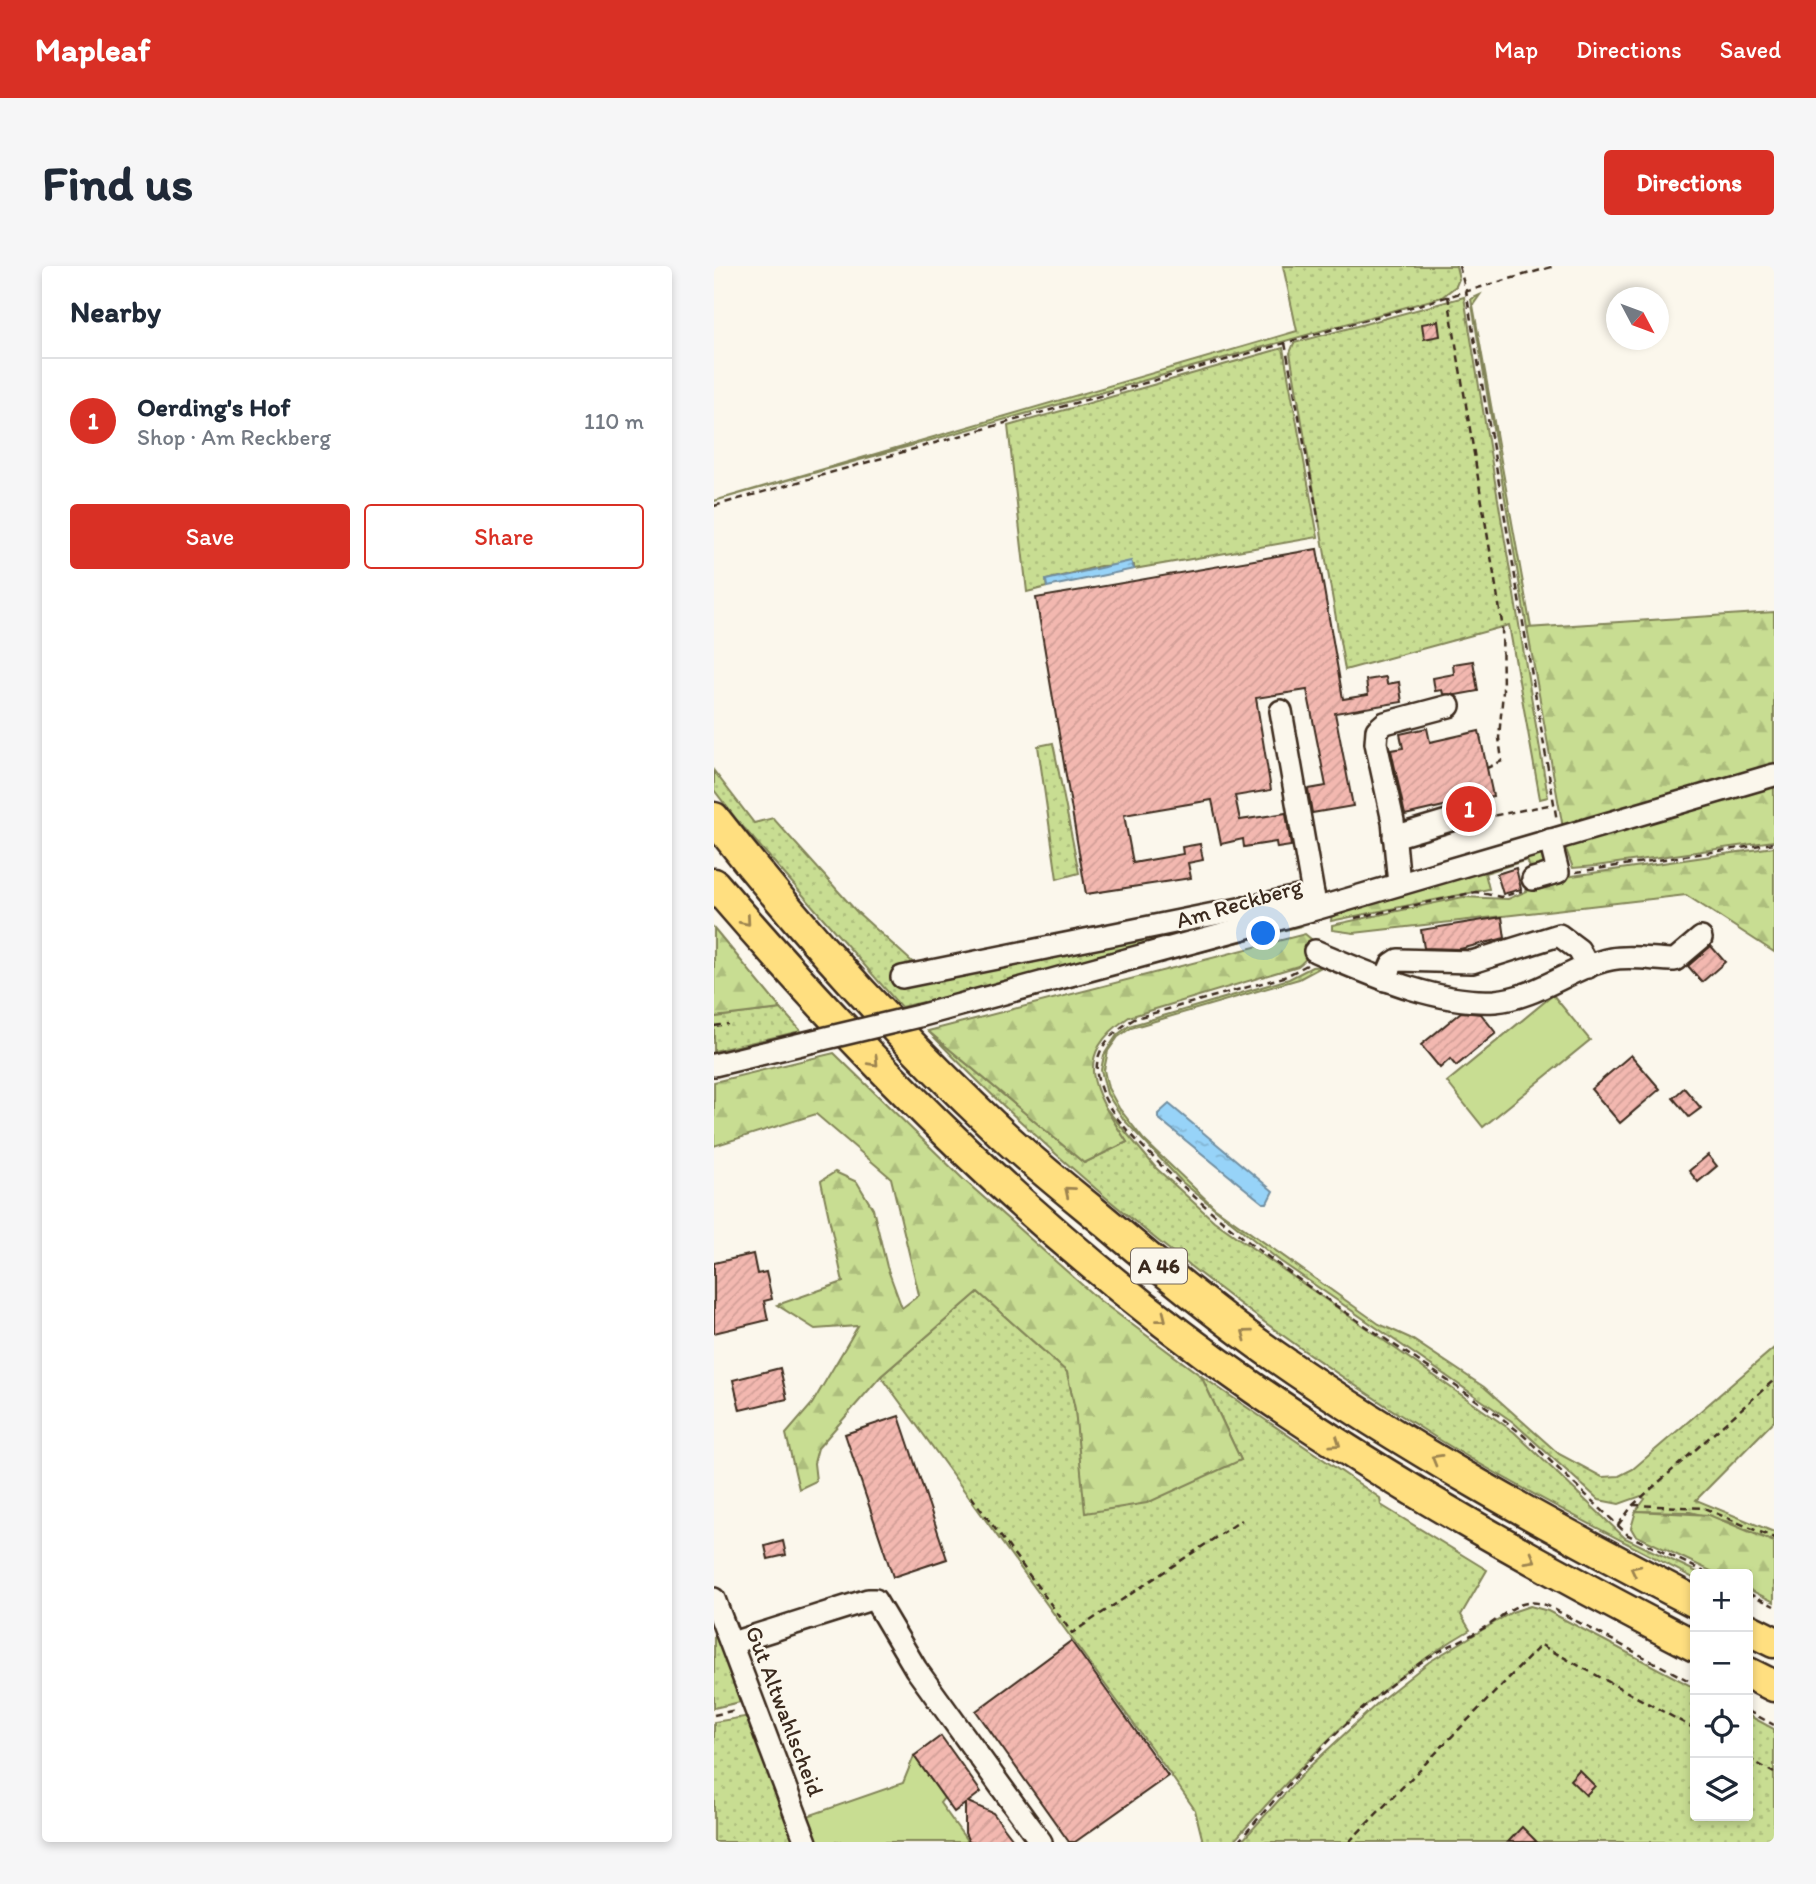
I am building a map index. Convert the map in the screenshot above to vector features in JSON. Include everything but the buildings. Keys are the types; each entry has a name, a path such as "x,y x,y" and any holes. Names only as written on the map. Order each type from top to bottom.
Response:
{"highway":[{"name":"A 46","path":"714,818 841,968 1003,1136 1185,1287 1272,1354 1415,1447 1587,1546 1690,1599"},
{"name":"A 46","path":"714,884 890,1080 978,1164 1157,1315 1252,1387 1390,1478 1569,1581 1690,1643"},
{"path":"1753,1632 1774,1642"},
{"path":"1753,1676 1774,1686"}],"street":[{"path":"1399,884 1394,837 1376,743 1377,730 1385,723 1449,706"},
{"path":"902,977 1314,901 1281,711"},
{"name":"Am Reckberg","path":"714,1065 919,1016 1314,901 1399,884 1774,775"},
{"path":"1394,837 1454,819"},
{"path":"1531,884 1558,872 1555,839"},
{"path":"1385,980 1392,964 1398,960 1472,962 1559,935 1579,950 1588,967"},
{"path":"1315,951 1385,980 1435,995 1496,1001 1551,984 1612,958 1675,960 1701,938"},
{"name":"Gut Altwahlscheid","path":"714,1599 806,1842"},
{"path":"732,1643 875,1600 916,1669 1041,1842"}],"path":[{"path":"1459,266 1466,291 1554,804 1555,839"},
{"path":"714,506 1555,266"},
{"path":"1448,296 1502,623 1503,691 1499,730 1502,761 1487,768"},
{"path":"1285,343 1319,522"},
{"path":"1478,819 1554,804"},
{"path":"1576,872 1774,843"},
{"path":"1344,920 1476,892 1501,897 1531,884"},
{"path":"1315,951 1310,962 1290,975 1136,1018 1119,1027 1102,1047 1098,1058 1097,1078 1107,1103 1130,1133 1195,1199 1273,1261 1498,1415 1628,1535 1699,1569"},
{"path":"714,1026 728,1024"},
{"path":"1618,1525 1633,1505 1774,1380"},
{"path":"971,1496 1072,1633 1242,1520"},
{"path":"1633,1505 1704,1508 1774,1538"},
{"path":"1753,1596 1774,1606"},
{"path":"1238,1842 1331,1741 1398,1680 1427,1659 1492,1623 1523,1602 1531,1601 1548,1606 1690,1681"},
{"path":"1349,1842 1541,1645 1690,1726"},
{"path":"714,1715 756,1705"},
{"path":"1753,1714 1774,1725"},
{"path":"1753,1761 1774,1773"}],"green space":[{"path":"1283,266 1456,266 1459,279 1456,286 1442,297 714,501 1297,331"},
{"path":"1480,295 1473,305 1531,628 1527,628 1471,299"},
{"path":"1464,297 1548,797 1540,799 1509,625 1345,670 1290,353 1294,343"},
{"path":"1283,348 1318,537 1134,569 1134,565 1100,566 1046,580 1047,587 1027,592 1008,426"},
{"path":"1774,612 1774,767 1563,828 1527,628"},
{"path":"1053,743 1079,873 1057,879 1038,746"},
{"path":"714,771 754,823 773,818 856,911 920,969 1300,903 930,1005 929,1001 901,1007 737,820 714,790"},
{"path":"1774,783 1774,841 1573,868 1564,844"},
{"path":"1774,847 1774,952 1686,895 1354,933 1332,930 1332,925 1463,897 1508,899 1558,878"},
{"path":"1541,850 1547,871 1532,873 1527,860 1485,873 1489,889 1331,921 1332,911"},
{"path":"1296,922 1301,926 924,1024"},
{"path":"714,928 781,1009 714,1017"},
{"path":"1305,934 1311,939 1310,947 1307,958 1298,966 1129,1017 1110,1032 1099,1047 1093,1076 1105,1107 1127,1142 1084,1163 928,1031"},
{"path":"1323,966 1299,979 1131,1028 1118,1037 1108,1051 1104,1070 1108,1088 1119,1108 1144,1140 1214,1207 1379,1324 1410,1338 1484,1387 1559,1454 1602,1477 1619,1476 1633,1469 1774,1348 1774,1421 1696,1500 1774,1532 1774,1542 1729,1522 1690,1512 1636,1511 1645,1499 1641,1496 1619,1504 1599,1500 1513,1422 1280,1261 1182,1182 1124,1120 1107,1094 1101,1070 1104,1055 1117,1035 1129,1026 1289,979 1312,967"},
{"path":"1553,995 1590,1040 1483,1127 1447,1082"},
{"path":"781,1009 801,1031 714,1051 714,1017"},
{"path":"928,1031 1084,1163 1127,1142 1103,1105 1156,1168 1214,1221 1514,1432 1625,1538 1690,1569 1690,1576 1499,1475 1366,1393 1299,1347 1169,1250 1106,1198 986,1089"},
{"path":"834,1053 963,1179 1099,1300 1201,1376 1241,1460 1147,1503 1085,1513 1075,1409 1067,1372 978,1292 881,1376 818,1448 814,1463 816,1481 799,1489 786,1434 812,1404 858,1326 815,1329 777,1305 843,1282 821,1181 835,1172 857,1182 873,1209 887,1267 902,1308 919,1295 891,1178 816,1114 714,1146 714,1082"},
{"path":"978,1292 1067,1372 1075,1409 1086,1513 1241,1460 1201,1376 1380,1498 1381,1505 1487,1570 1461,1615 1470,1630 1435,1652 1371,1700 1315,1753 1233,1842 1203,1842 1195,1810 881,1376"},
{"path":"1636,1511 1709,1515 1774,1542 1774,1602 1753,1592 1753,1569 1706,1569 1635,1535 1631,1528"},
{"path":"1530,1606 1548,1611 1690,1685 1690,1821 1753,1821 1753,1718 1774,1729 1774,1842 1241,1842 1307,1769 1381,1700 1429,1662 1512,1612"},
{"path":"714,1609 749,1700 714,1708"},
{"path":"750,1716 803,1842 714,1842 714,1722"},
{"path":"914,1756 944,1798 940,1803 968,1842 811,1842 802,1818 903,1783"}],"water":[{"path":"1131,561 1134,569 1047,587 1046,580"},
{"path":"1169,1104 1273,1191 1267,1203 1263,1203 1158,1118 1158,1114"}],"place":[{"name":"Oerding's Hof","path":"1469,809"}]}
